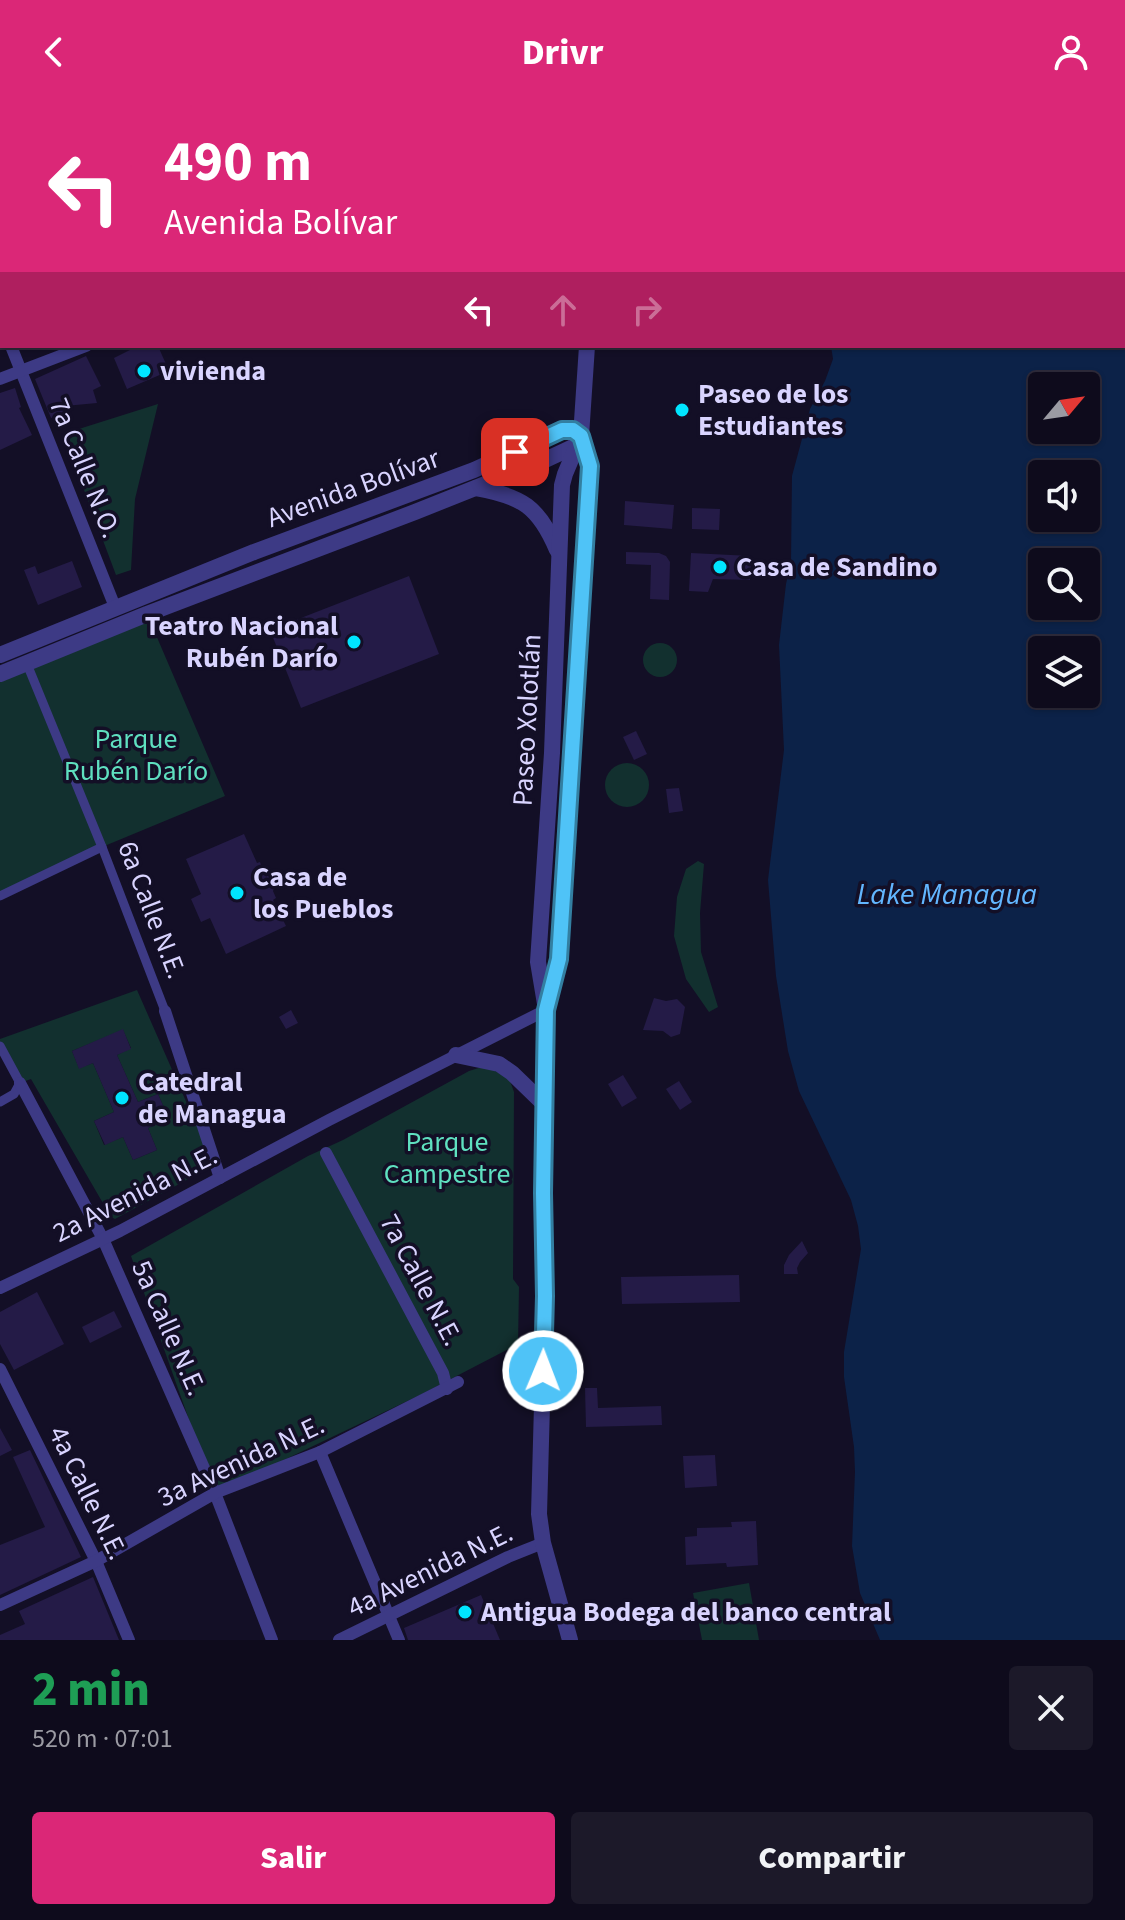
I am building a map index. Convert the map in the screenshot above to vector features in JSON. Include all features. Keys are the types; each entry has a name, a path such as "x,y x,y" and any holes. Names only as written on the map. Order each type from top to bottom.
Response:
{"street":[{"name":"7a Calle N.O.","path":"12,348 115,607"},
{"path":"0,379 81,348"},
{"name":"Paseo Xolotlán","path":"570,1640 543,1543 539,1514 545,1296 546,1010 538,962 552,753 562,485 581,436 587,348"},
{"path":"562,430 578,414 584,391"},
{"path":"562,430 573,430 581,436"},
{"name":"Avenida Bolívar","path":"0,655 266,548 474,470 562,430"},
{"name":"Paseo Xolotlán","path":"546,1010 559,959 590,466 581,436"},
{"name":"Avenida Bolívar","path":"0,674 543,461 573,447 581,436"},
{"path":"475,488 504,494 530,507 546,526 559,556"},
{"name":"6a Calle N.E.","path":"27,664 165,1011 220,1178"},
{"path":"0,896 102,847"},
{"name":"2a Avenida N.E.","path":"0,1288 103,1239 546,1010"},
{"name":"5a Calle N.E.","path":"0,1046 103,1239 215,1493 272,1640"},
{"path":"456,1055 499,1064 544,1104"},
{"path":"0,1102 14,1094 20,1083"},
{"name":"7a Calle N.E.","path":"326,1153 452,1386"},
{"name":"4a Calle N.E.","path":"0,1369 96,1561 129,1640"},
{"name":"3a Avenida N.E.","path":"0,1605 96,1561 215,1493 320,1452 452,1386"},
{"path":"320,1452 399,1640"},
{"name":"4a Avenida N.E.","path":"339,1640 543,1543"}],"green space":[{"path":"158,404 135,499 131,570 116,575 63,434"},
{"name":"Parque Rubén Darío","path":"147,614 225,796 102,847 0,896 0,674"},
{"path":"660,643 672,648 677,660 672,672 660,677 648,672 643,660 648,648"},
{"path":"627,763 643,769 649,785 643,801 627,807 611,801 605,785 611,769"},
{"path":"698,861 704,864 701,952 718,1007 709,1012 686,979 674,936 677,897 686,869"},
{"path":"137,990 214,1165 115,1219 111,1217 31,1079 20,1083 0,1046 0,1039","holes":["123,1030 131,1048 117,1055 138,1102 158,1094 169,1119 148,1128 157,1150 133,1160 123,1137 104,1145 94,1121 114,1112 93,1063 79,1068 72,1051"]},
{"name":"Parque Campestre","path":"485,1066 509,1078 514,1092 513,1279 519,1287 518,1344 420,1395 215,1493 131,1256 308,1156 469,1071"},
{"path":"749,1583 759,1640 702,1640 693,1593"}],"water":[{"name":"Lake Managua","path":"831,348 1125,348 1125,1640 880,1640 860,1593 852,1546 854,1447 844,1377 844,1352 861,1249 851,1200 799,1091 788,1051 776,976 768,880 784,750 779,645 791,562 792,476 810,409 833,359"}],"building":[{"name":"vivienda","path":"134,348 159,348 169,371 127,389 114,358"},
{"path":"86,356 101,386 93,390 97,403 65,406 67,412 51,418 35,379"},
{"path":"15,388 19,408 32,435 0,450 0,393"},
{"path":"625,501 674,505 672,529 624,525"},
{"path":"692,508 720,509 719,530 692,529"},
{"path":"626,552 666,556 670,562 669,600 650,599 651,565 626,564"},
{"name":"Casa de Sandino","path":"691,553 751,556 750,580 713,579 708,592 689,591"},
{"path":"72,561 82,587 38,605 24,570 35,566 38,574"},
{"name":"Teatro Nacional Rubén Darío","path":"409,576 439,654 301,708 270,630"},
{"path":"636,731 647,754 634,760 623,737"},
{"path":"679,788 683,811 669,813 666,789"},
{"name":"Casa de los Pueblos","path":"244,834 257,863 260,862 262,868 274,875 276,898 273,900 286,926 226,954 210,918 201,922 191,899 201,894 186,859"},
{"path":"654,998 666,1001 677,999 685,1007 680,1034 671,1037 663,1031 643,1030"},
{"path":"291,1010 298,1023 286,1029 279,1017"},
{"name":"Catedral de Managua","path":"123,1029 131,1049 117,1055 138,1102 158,1094 169,1119 148,1128 157,1150 133,1160 123,1137 105,1145 94,1121 114,1112 93,1063 79,1069 72,1051"},
{"path":"623,1075 637,1098 622,1107 608,1084"},
{"path":"679,1081 692,1102 680,1110 666,1089"},
{"path":"802,1241 808,1253 797,1268 798,1274 784,1274 789,1255"},
{"path":"739,1275 740,1302 622,1304 621,1277"},
{"path":"37,1292 64,1344 14,1370 0,1344 0,1312"},
{"path":"114,1311 122,1327 90,1343 82,1327"},
{"path":"585,1388 597,1388 598,1408 661,1406 662,1425 586,1427"},
{"path":"0,1428 12,1450 0,1456"},
{"path":"30,1450 81,1557 0,1595 0,1545 45,1527 13,1457"},
{"path":"715,1455 717,1486 685,1488 683,1456"},
{"path":"756,1521 758,1565 686,1565 685,1537 697,1536 697,1528 732,1527 731,1522"},
{"path":"93,1577 119,1640 0,1640 0,1635 25,1624 19,1611"},
{"name":"Antigua Bodega del banco central","path":"481,1595 500,1640 408,1640 404,1628"}],"place":[{"name":"vivienda","path":"144,371"},
{"name":"Paseo de los Estudiantes","path":"682,410"},
{"name":"Casa de Sandino","path":"720,567"},
{"name":"Teatro Nacional Rubén Darío","path":"354,642"},
{"name":"Casa de los Pueblos","path":"237,893"},
{"name":"Catedral de Managua","path":"122,1098"},
{"name":"Antigua Bodega del banco central","path":"465,1612"}],"route":[{"path":"515,452 570,429 580,433 590,466 559,959 546,1010 543,1371"}]}
